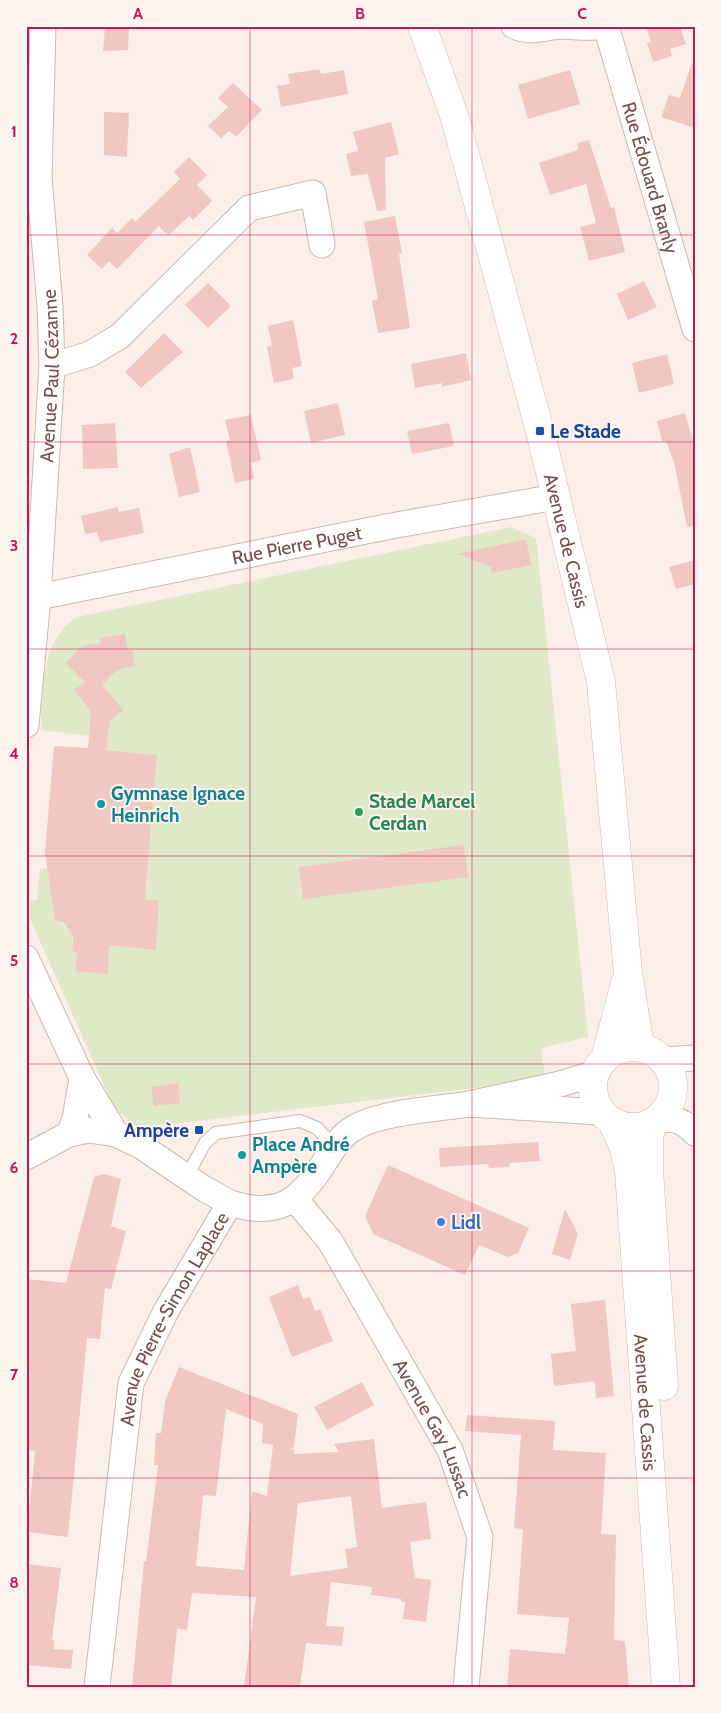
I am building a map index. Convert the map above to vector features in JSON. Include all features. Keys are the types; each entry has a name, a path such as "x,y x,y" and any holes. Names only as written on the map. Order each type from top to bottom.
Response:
{"main road":[{"name":"Avenue de Cassis","path":"429,28 456,118 556,497 601,682 628,972 652,1054 673,1079 673,1090 667,1107 680,1121 649,1136 649,1171 684,1687"},
{"name":"Avenue de Cassis","path":"628,972 593,1086 595,1100 607,1116 624,1148 629,1171 666,1687"},
{"path":"600,1066 615,1051 627,1047 652,1054"},
{"path":"607,1116 632,1127 680,1121"}],"street":[{"name":"Avenue Paul Cézanne","path":"26,726 38,597 52,366 39,178 43,26"},
{"path":"514,26 540,30 560,26 582,28 601,26"},
{"name":"Rue Édouard Branly","path":"606,26 695,329"},
{"path":"52,366 90,354 120,336 249,208 313,193 322,244"},
{"path":"26,255 44,237"},
{"name":"Rue Pierre Puget","path":"38,597 391,526 556,497"},
{"path":"26,958 82,1078 116,1134"},
{"path":"652,1054 695,1058"},
{"path":"470,1104 560,1084 600,1066"},
{"path":"69,1134 75,1119 82,1078"},
{"path":"470,1104 607,1116"},
{"name":"Avenue Pierre-Simon Laplace","path":"97,1687 131,1383 166,1311 230,1203 251,1209 267,1210 295,1199 312,1182 334,1147 353,1128 373,1120 470,1104"},
{"path":"26,1157 69,1134 89,1130 116,1134 141,1146 230,1203"},
{"name":"Avenue Gay Lussac","path":"295,1199 330,1241 450,1450 480,1537 466,1687"}],"lane":[{"path":"187,1176 205,1143 216,1133 300,1121 317,1128 334,1147"}],"green space":[{"name":"Stade Marcel Cerdan","path":"511,527 536,538 588,1037 541,1048 545,1074 541,1080 139,1128 114,1108 26,910 26,899 37,900 40,869 48,868 55,920 65,925 70,932 72,952 77,953 75,970 107,973 109,945 156,949 159,901 145,900 157,755 106,750 109,730 90,728 89,736 41,730 46,668 56,639 65,627 77,617"}],"building":[{"path":"105,26 129,26 128,50 103,51"},
{"path":"646,26 680,26 686,44 670,49 672,56 653,62 647,43 651,42"},
{"path":"692,63 695,63 695,128 661,117 669,95 680,98"},
{"path":"319,69 321,74 344,70 348,94 281,107 277,86 290,84 288,74"},
{"path":"570,70 580,104 528,119 518,85"},
{"path":"233,83 262,110 236,137 229,131 221,138 208,126 228,107 218,98"},
{"path":"104,112 129,113 127,157 104,155"},
{"path":"391,122 399,154 385,158 386,210 377,211 368,174 351,176 346,154 358,151 353,132"},
{"path":"589,140 611,208 614,207 625,252 589,261 580,227 596,223 586,184 550,195 539,163 578,150 577,143"},
{"path":"189,157 207,175 197,185 212,201 193,220 189,216 168,236 159,226 117,269 109,261 102,269 87,255 112,228 117,233 132,218 135,222 180,179 174,172"},
{"path":"395,216 402,253 399,254 410,328 378,333 372,301 378,299 364,222"},
{"path":"644,281 657,307 628,320 617,294"},
{"path":"208,283 231,306 208,328 185,305"},
{"path":"293,320 302,366 292,368 294,379 274,383 267,347 272,346 268,326"},
{"path":"164,333 183,352 141,388 125,372"},
{"path":"466,353 471,380 442,387 442,383 415,388 411,364"},
{"path":"667,354 674,384 639,393 632,363"},
{"path":"338,403 345,435 311,443 304,411"},
{"path":"685,413 695,448 695,526 687,527 674,462 666,441 662,442 657,421"},
{"path":"251,415 261,460 251,463 254,479 235,483 226,441 230,440 225,420"},
{"path":"115,423 118,468 83,469 82,425"},
{"path":"449,423 454,446 412,454 407,431"},
{"path":"190,447 200,492 179,497 169,454"},
{"path":"118,507 119,512 139,508 144,533 100,542 97,532 85,534 81,516"},
{"path":"526,539 531,565 492,573 491,567 457,554"},
{"path":"695,560 695,584 676,589 669,567"},
{"name":"Gymnase Ignace Heinrich","path":"125,634 128,650 132,649 135,666 117,670 102,685 123,710 110,720 106,750 157,755 145,900 159,900 156,950 109,945 108,974 75,971 77,953 72,952 73,938 64,923 55,920 45,853 54,746 88,748 91,712 74,690 85,682 66,663 82,646 101,643 100,638"},
{"path":"464,845 468,877 303,899 299,867"},
{"path":"178,1083 180,1103 154,1106 151,1087"},
{"path":"538,1142 540,1161 510,1163 509,1167 489,1168 488,1164 440,1167 439,1148"},
{"name":"Lidl","path":"388,1165 529,1228 518,1253 508,1257 479,1245 465,1275 373,1234 365,1216"},
{"path":"104,1174 121,1179 111,1226 126,1231 111,1289 105,1288 100,1339 87,1338 68,1537 27,1532 35,1451 26,1450 26,1279 66,1283 94,1177"},
{"path":"565,1209 578,1234 570,1260 552,1254"},
{"path":"298,1285 303,1299 310,1297 315,1311 320,1309 333,1341 292,1357 269,1297"},
{"path":"605,1300 614,1396 596,1398 595,1381 554,1386 551,1354 576,1351 571,1304"},
{"path":"179,1367 298,1414 294,1447 288,1450 294,1449 294,1454 339,1452 334,1444 374,1439 382,1508 426,1502 431,1539 410,1542 415,1578 431,1580 426,1622 403,1619 405,1602 401,1602 401,1599 371,1595 372,1587 331,1582 326,1626 344,1627 342,1646 306,1643 300,1687 244,1687 256,1597 192,1593 187,1630 177,1629 171,1687 132,1687 144,1561 146,1561 158,1465 154,1465 156,1433 161,1433 165,1401","holes":["226,1409 263,1424 262,1443 273,1445 267,1496 252,1491 244,1570 196,1566 203,1495 216,1496","351,1496 357,1547 345,1549 348,1568 290,1576 298,1503"]},
{"path":"362,1382 374,1405 327,1430 314,1407"},
{"path":"467,1415 555,1421 553,1450 606,1453 601,1534 616,1535 614,1640 625,1641 629,1687 507,1687 510,1649 565,1654 569,1618 517,1614 523,1529 514,1528 521,1435 465,1431"},
{"path":"26,1564 61,1568 52,1640 54,1640 54,1649 73,1650 71,1669 26,1665"}],"place":[{"name":"Le Stade","path":"540,431"},
{"name":"Gymnase Ignace Heinrich","path":"101,804"},
{"name":"Stade Marcel Cerdan","path":"359,812"},
{"name":"Ampère","path":"199,1130"},
{"name":"Place André Ampère","path":"242,1155"},
{"name":"Lidl","path":"441,1222"}]}
